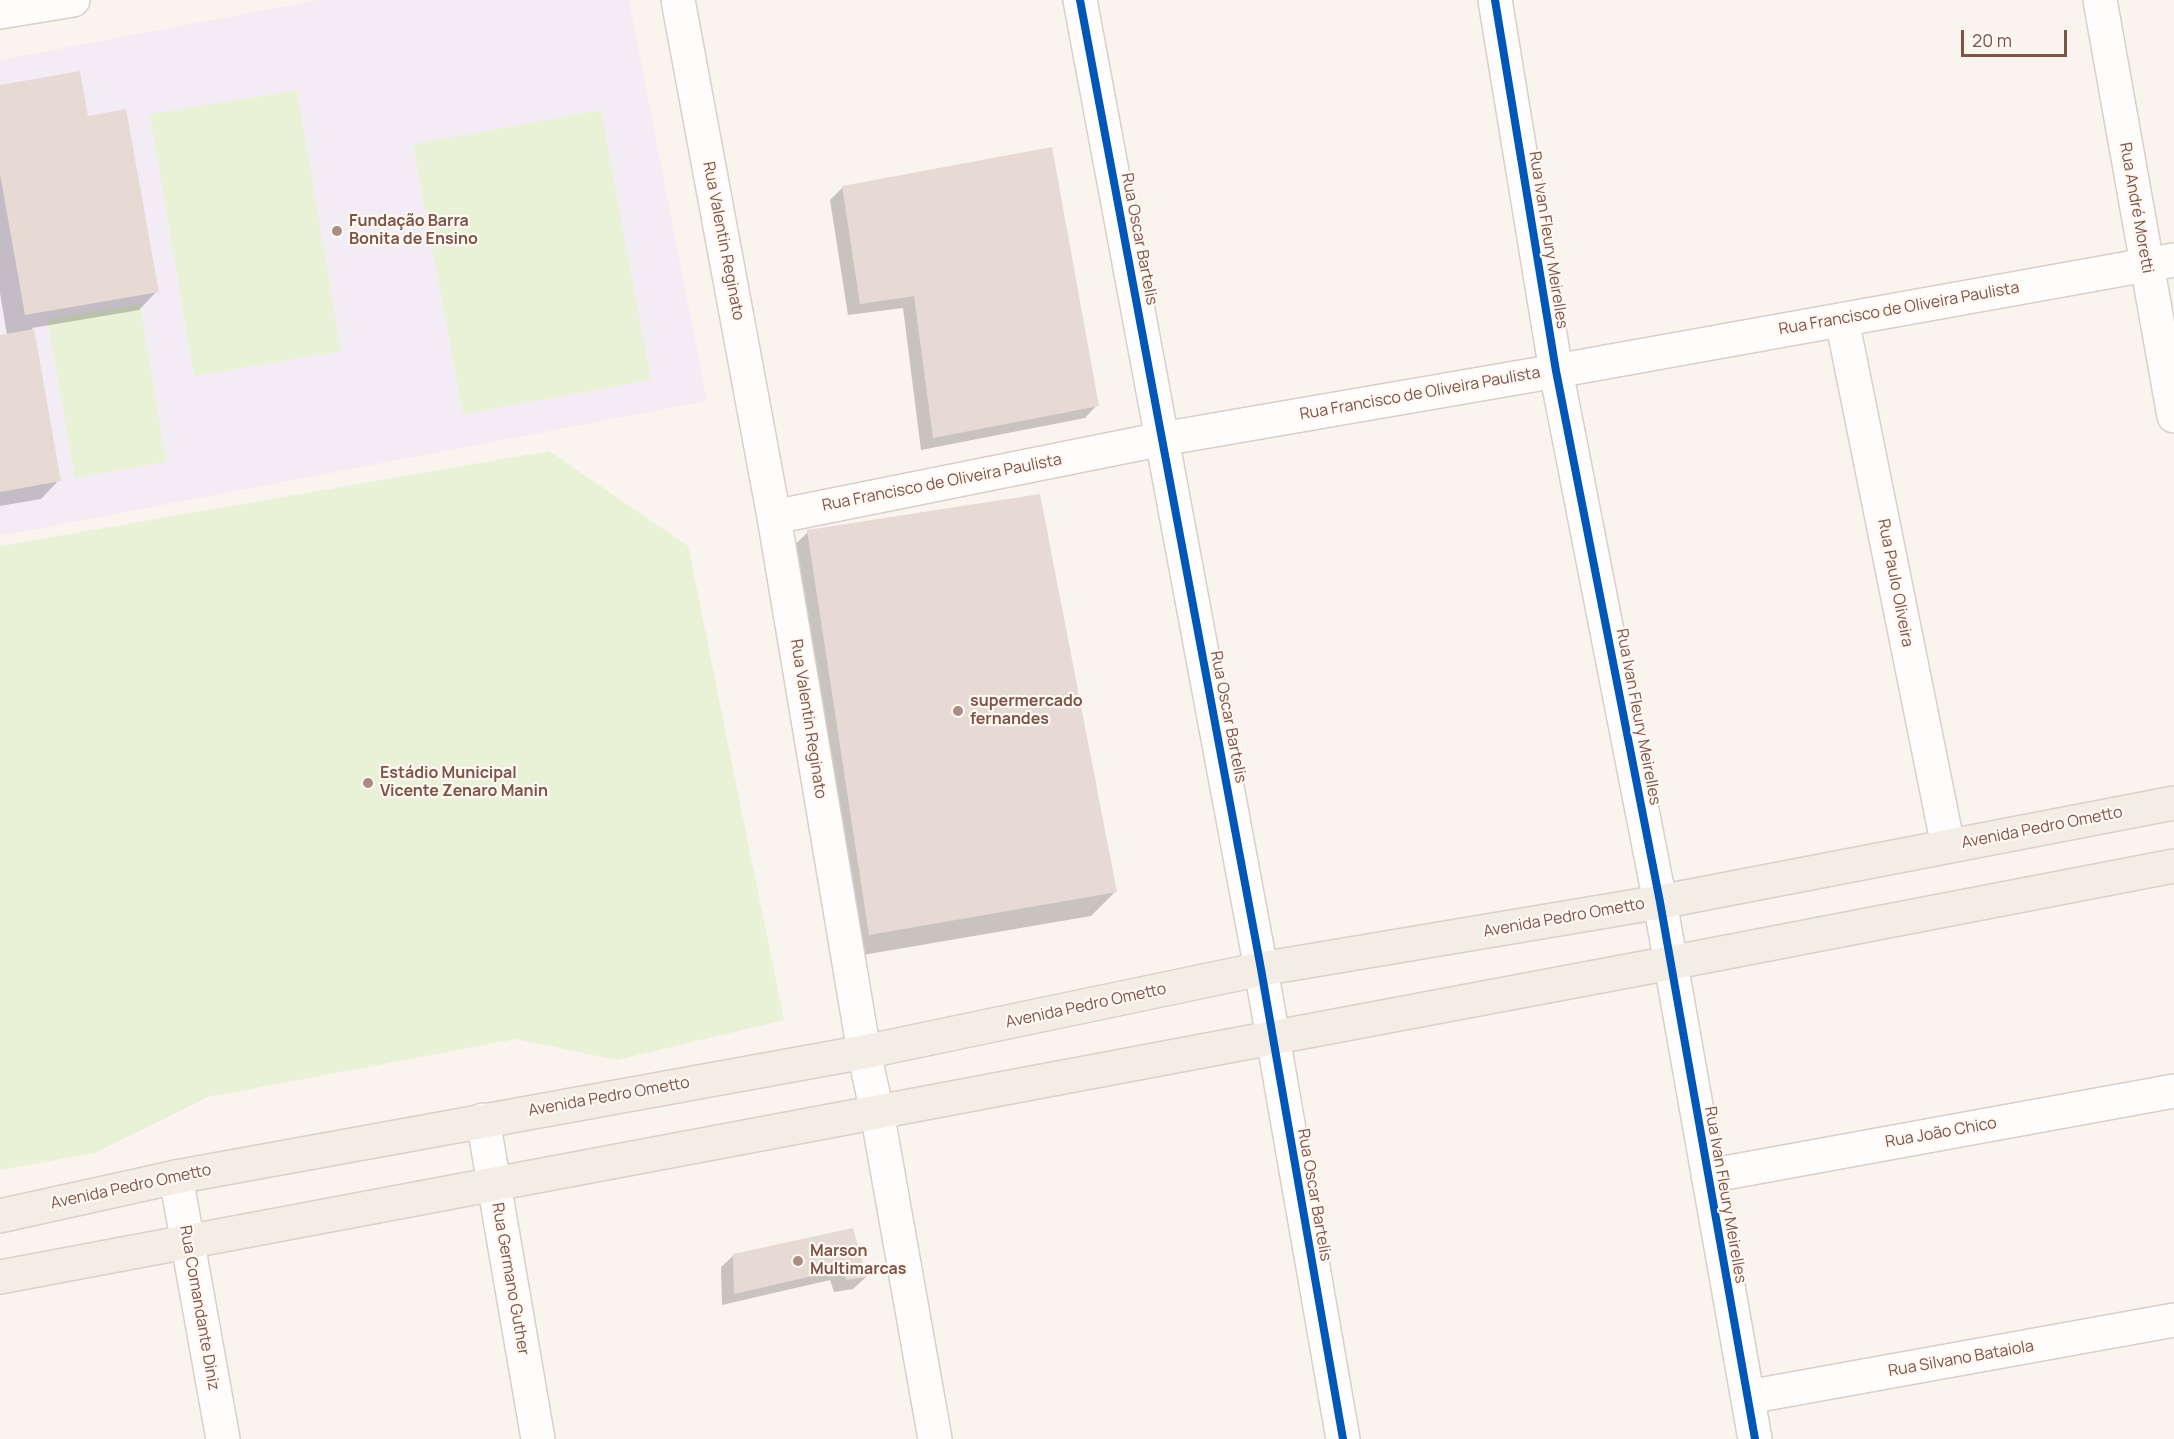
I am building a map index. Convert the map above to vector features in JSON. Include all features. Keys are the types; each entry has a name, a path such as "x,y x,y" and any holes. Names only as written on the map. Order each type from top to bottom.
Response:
{"main road":[{"name":"Avenida Pedro Ometto","path":"0,1216 176,1177 864,1052 1261,969 1660,902 2174,803"},
{"path":"0,1277 2174,866"}],"street":[{"path":"0,12 73,0"},
{"name":"Rua Valentin Reginato","path":"678,0 774,517 864,1052 877,1112 935,1439"},
{"name":"Rua Oscar Bartelis","path":"1080,0 1261,969 1343,1439"},
{"name":"Rua Ivan Fleury Meirelles","path":"1495,0 1556,371 1660,902 1755,1439"},
{"name":"Rua André Moretti","path":"2100,0 2160,262 2174,416"},
{"name":"Rua Francisco de Oliveira Paulista","path":"774,517 1162,439 1556,371 2160,262"},
{"name":"Rua Paulo Oliveira","path":"1842,320 1948,846"},
{"name":"Rua João Chico","path":"1708,1176 2174,1091"},
{"name":"Rua Germano Guther","path":"483,1120 538,1439"},
{"name":"Rua Comandante Diniz","path":"176,1177 223,1439"},
{"name":"Rua Silvano Bataiola","path":"1748,1397 2174,1320"}],"shaded area":[{"name":"Fundação Barra Bonita de Ensino","path":"318,0 629,0 707,401 0,536 0,60"}],"green space":[{"path":"297,90 341,351 194,376 150,114"},
{"path":"601,110 651,380 463,414 413,144"},
{"path":"140,304 166,462 75,478 47,319"},
{"name":"Estádio Municipal Vicente Zenaro Manin","path":"549,451 688,546 784,1020 617,1060 516,1039 208,1097 95,1153 0,1170 0,546"}],"building":[{"path":"80,71 88,116 126,109 159,292 25,315 0,174 0,85"},
{"path":"1052,147 1099,406 933,438 914,296 860,304 842,186"},
{"path":"34,329 61,481 0,492 0,335"},
{"name":"supermercado fernandes","path":"1040,494 1117,892 869,935 807,530"},
{"name":"Marson Multimarcas","path":"853,1228 867,1277 846,1280 843,1269 734,1294 733,1254"}],"cycle path":[{"path":"1080,0 1261,969 1343,1439"},
{"path":"1495,0 1556,371 1660,902 1755,1439"}],"place":[{"name":"Fundação Barra Bonita de Ensino","path":"337,231"},
{"name":"supermercado fernandes","path":"958,711"},
{"name":"Estádio Municipal Vicente Zenaro Manin","path":"368,783"},
{"name":"Marson Multimarcas","path":"798,1261"}]}
